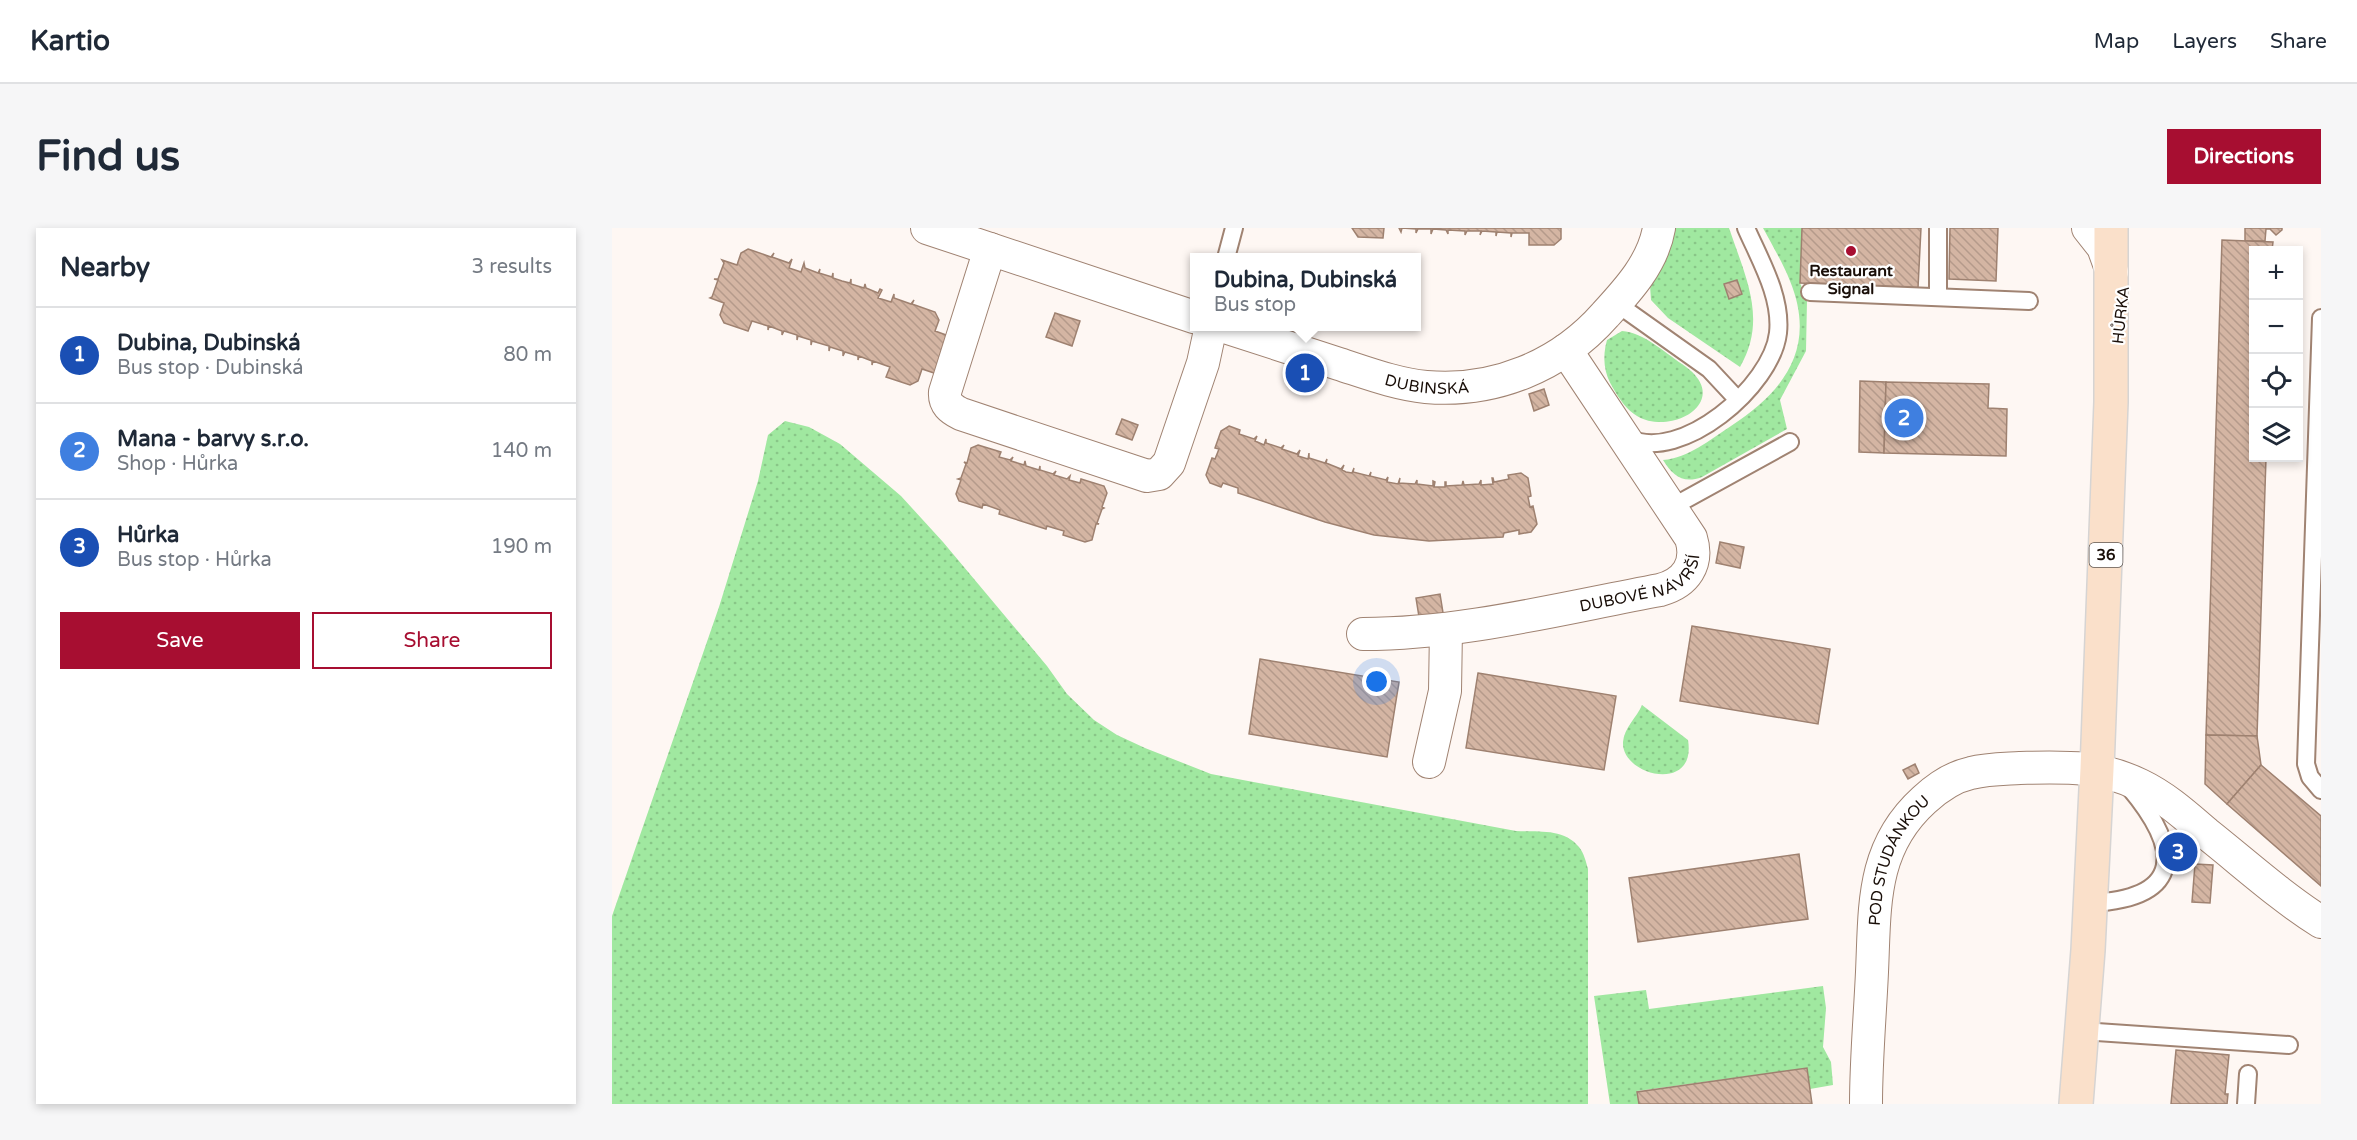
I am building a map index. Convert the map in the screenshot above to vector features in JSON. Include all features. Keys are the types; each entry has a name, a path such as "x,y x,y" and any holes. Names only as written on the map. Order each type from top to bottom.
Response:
{"main road":[{"name":"HŮRKA","path":"2076,1104 2091,903 2107,772 2112,228"},
{"name":"HŮRKA","path":"2111,402 2129,228"}],"street":[{"path":"927,228 1190,316"},
{"name":"DUBINSKÁ","path":"1616,303 1636,261 1643,228"},
{"name":"DUBINSKÁ","path":"1234,331 1407,385 1474,387 1499,381 1532,370 1566,350 1595,327 1636,278 1651,255 1659,228"},
{"path":"2088,228 2106,253 2112,272"},
{"path":"990,249 945,392 950,407 961,414 1146,476 1159,474 1169,463 1203,363 1210,331"},
{"name":"DUBOVÉ NÁVRŠÍ","path":"1363,633 1446,629 1660,590 1679,583 1690,570 1694,546 1687,530 1566,350"},
{"path":"1429,762 1445,691 1446,629"},
{"name":"POD STUDÁNKOU","path":"1866,1104 1878,888 1885,854 1897,829 1935,790 1969,773 1993,769 2071,766 2107,772"},
{"path":"2107,772 2140,785 2170,803 2284,897 2321,922"}],"lane":[{"path":"1227,253 1234,228"},
{"path":"1624,436 1648,443 1672,441 1700,428 1737,399 1762,372 1770,358 1778,334 1778,316 1773,292 1746,228"},
{"path":"1938,228 1938,297"},
{"path":"1810,292 2029,301"},
{"path":"1616,303 1709,369 1737,399"},
{"path":"2321,318 2315,698 2306,764 2310,777 2321,790"},
{"path":"1672,507 1790,442"},
{"path":"2091,903 2113,901 2144,892 2158,881 2165,869 2167,854 2158,831 2140,800 2107,772"},
{"path":"2082,1031 2289,1045"},
{"path":"2246,1104 2248,1074"}],"green space":[{"path":"1669,228 1729,228 1747,280 1753,315 1748,349 1740,367 1668,318 1651,300 1650,285"},
{"path":"1763,228 1802,228 1800,283 1807,300 1806,351 1780,400 1787,429 1702,477 1684,479 1675,474 1663,460 1682,456 1698,447 1731,426 1767,398 1781,382 1791,365 1797,347 1800,327 1797,305 1787,274"},
{"path":"1622,331 1638,335 1653,343 1697,377 1703,390 1701,402 1693,411 1681,418 1666,422 1651,421 1637,416 1627,407 1610,383 1604,359 1607,340"},
{"path":"785,421 809,427 840,444 901,496 943,542 1047,666 1067,694 1094,720 1117,735 1211,774 1516,831 1550,832 1573,841 1582,852 1588,869 1588,1104 612,1104 612,916 719,607 758,481 768,435"},
{"path":"1642,705 1688,740 1688,757 1681,768 1671,773 1658,774 1645,771 1634,764 1626,754 1624,737"},
{"path":"1823,986 1826,1008 1823,1047 1831,1062 1833,1085 1810,1089 1807,1068 1637,1091 1639,1104 1610,1104 1594,996 1646,990 1649,1009"}],"building":[{"path":"1352,228 1384,228 1383,238 1358,237"},
{"path":"1402,228 1561,228 1561,239 1554,245 1529,245 1529,233 1512,233 1511,237 1511,233 1497,232 1496,236 1496,232 1482,231 1480,235 1481,231 1467,231 1465,235 1465,231 1448,230 1448,234 1446,230 1433,229 1431,234 1431,229 1418,229 1416,233 1416,229"},
{"path":"1802,228 1921,228 1918,288 1800,283"},
{"path":"1950,228 1998,228 1996,281 1949,279"},
{"path":"2245,228 2282,228 2282,230 2276,235 2270,229 2266,229 2265,241 2245,241"},
{"path":"2222,240 2273,242 2272,246 2249,246 2249,462 2266,462 2257,736 2206,735"},
{"path":"748,249 771,257 774,253 772,257 789,263 792,259 789,268 801,272 804,263 805,268 818,273 820,269 819,273 832,277 833,273 833,278 850,283 851,279 851,284 864,288 865,284 866,288 878,293 880,289 882,290 878,298 891,302 894,294 894,298 911,304 914,300 912,304 935,312 939,320 935,331 949,336 937,374 922,369 918,381 910,385 886,377 890,367 873,361 872,365 872,361 859,356 858,360 858,356 845,352 843,356 843,351 830,347 829,351 829,346 812,341 811,345 811,340 798,336 797,340 797,335 784,331 782,335 782,331 769,326 768,330 768,326 752,321 748,331 724,323 720,315 724,303 710,298 718,280 714,279 718,279 724,263 722,260 737,265 741,253"},
{"path":"1737,280 1742,294 1729,299 1724,284"},
{"path":"1055,313 1080,321 1072,346 1046,337"},
{"path":"1860,381 1886,382 1884,453 1859,452"},
{"path":"1886,382 1989,384 1988,408 2007,409 2006,456 1884,453"},
{"path":"1544,389 1549,405 1534,411 1529,394"},
{"path":"1122,419 1138,425 1132,440 1116,434"},
{"path":"1229,426 1240,430 1239,434 1254,439 1257,436 1255,441 1264,445 1266,439 1266,443 1281,448 1284,445 1282,449 1297,454 1300,450 1298,456 1308,459 1309,453 1309,458 1325,463 1327,459 1326,463 1341,469 1344,465 1342,470 1346,472 1352,473 1354,468 1353,472 1369,476 1371,472 1370,476 1386,480 1388,477 1387,482 1398,484 1400,478 1399,483 1415,484 1417,480 1417,484 1433,486 1433,481 1435,482 1434,487 1445,487 1445,482 1446,486 1462,485 1463,481 1464,485 1479,484 1481,480 1481,485 1493,484 1492,478 1494,482 1509,479 1508,475 1521,473 1528,478 1531,496 1528,497 1530,507 1533,506 1537,524 1531,532 1519,534 1519,530 1504,533 1503,537 1429,541 1374,535 1325,522 1238,493 1238,488 1223,483 1221,487 1210,483 1206,475 1212,458 1215,459 1219,449 1215,448 1221,431"},
{"path":"978,445 1001,452 999,457 1010,460 1013,457 1011,461 1024,465 1025,461 1026,466 1039,470 1040,466 1040,470 1053,474 1056,471 1054,475 1067,479 1070,476 1069,480 1080,483 1081,479 1104,486 1107,493 1102,507 1104,508 1097,523 1099,524 1096,524 1092,540 1085,542 1063,535 1064,531 1047,526 1046,529 999,514 1000,510 983,504 982,508 959,501 956,494 961,480 958,479 961,478 966,464 964,462 967,463 971,448"},
{"path":"1720,542 1744,547 1740,568 1716,563"},
{"path":"1440,594 1444,619 1420,623 1416,598"},
{"path":"1692,626 1830,649 1818,724 1680,701"},
{"path":"1260,659 1399,682 1387,757 1249,734"},
{"path":"1478,673 1616,696 1604,770 1466,748"},
{"path":"2206,735 2257,736 2261,765 2227,804 2205,784"},
{"path":"1915,764 1919,773 1908,779 1903,770"},
{"path":"2261,765 2321,816 2321,886 2227,804"},
{"path":"1799,854 1808,919 1638,942 1629,878"},
{"path":"2195,864 2213,865 2210,903 2192,902"},
{"path":"2176,1050 2229,1055 2225,1094 2228,1094 2227,1104 2171,1104"},
{"path":"1807,1068 1812,1104 1639,1104 1637,1092"}],"place":[{"name":"Restaurant Signal","path":"1851,251"},
{"name":"Dubina, Dubinská","path":"1305,373"},
{"name":"Mana - barvy s.r.o.","path":"1904,418"},
{"name":"Hůrka","path":"2178,852"}]}
